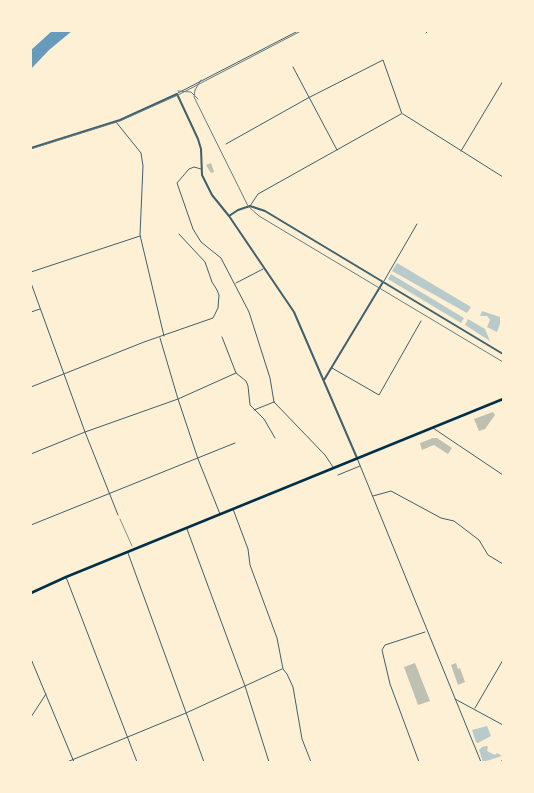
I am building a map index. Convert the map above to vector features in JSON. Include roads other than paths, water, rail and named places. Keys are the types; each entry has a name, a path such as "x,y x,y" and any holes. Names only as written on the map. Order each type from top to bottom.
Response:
{"main road":[{"path":"31,592 503,399"}],"street":[{"path":"31,148 116,121 177,94 298,31"},
{"path":"226,144 308,98 383,60 402,114 503,177"},
{"path":"293,67 338,151"},
{"path":"461,152 503,81"},
{"path":"177,94 198,139 201,149 202,175 212,195 229,216 294,312 373,496 481,762"},
{"path":"250,206 258,194 402,114"},
{"path":"116,121 142,153 140,236 164,336"},
{"path":"202,169 194,166 177,183 193,229 201,242 221,258 249,312 270,378 274,402 325,455 333,467"},
{"path":"229,216 238,210 250,206 265,211 503,354"},
{"path":"324,380 417,224"},
{"path":"31,387 213,318 218,308 219,295 217,290 205,262 179,234"},
{"path":"31,272 140,236"},
{"path":"235,283 265,268"},
{"path":"31,283 118,515"},
{"path":"31,312 40,309"},
{"path":"332,368 379,395 421,321"},
{"path":"160,337 198,459 220,514"},
{"path":"222,337 236,373 246,381 250,405 264,419 275,438"},
{"path":"31,454 178,399 236,373"},
{"path":"254,410 274,402"},
{"path":"433,427 503,475"},
{"path":"31,524 236,443"},
{"path":"338,475 360,466"},
{"path":"373,496 391,490 441,518 454,521 479,540 488,555 503,564"},
{"path":"233,509 248,549 250,566 277,638 283,669 293,687 302,739 310,762"},
{"path":"187,528 245,686 269,762"},
{"path":"128,552 204,762"},
{"path":"66,577 137,762"},
{"path":"419,762 390,684 382,650 384,645 427,632"},
{"path":"31,659 74,760"},
{"path":"474,708 503,660"},
{"path":"67,762 186,713 283,669"},
{"path":"31,716 46,694"},
{"path":"454,698 503,725"}],"water":[{"path":"52,31 72,31 49,50 31,69 31,50"}],"tram line":[{"path":"31,149 120,121 178,95 301,31"},
{"path":"201,80 195,90 194,97 248,206 259,216 503,362"},
{"path":"178,91 191,92 198,99"}]}
